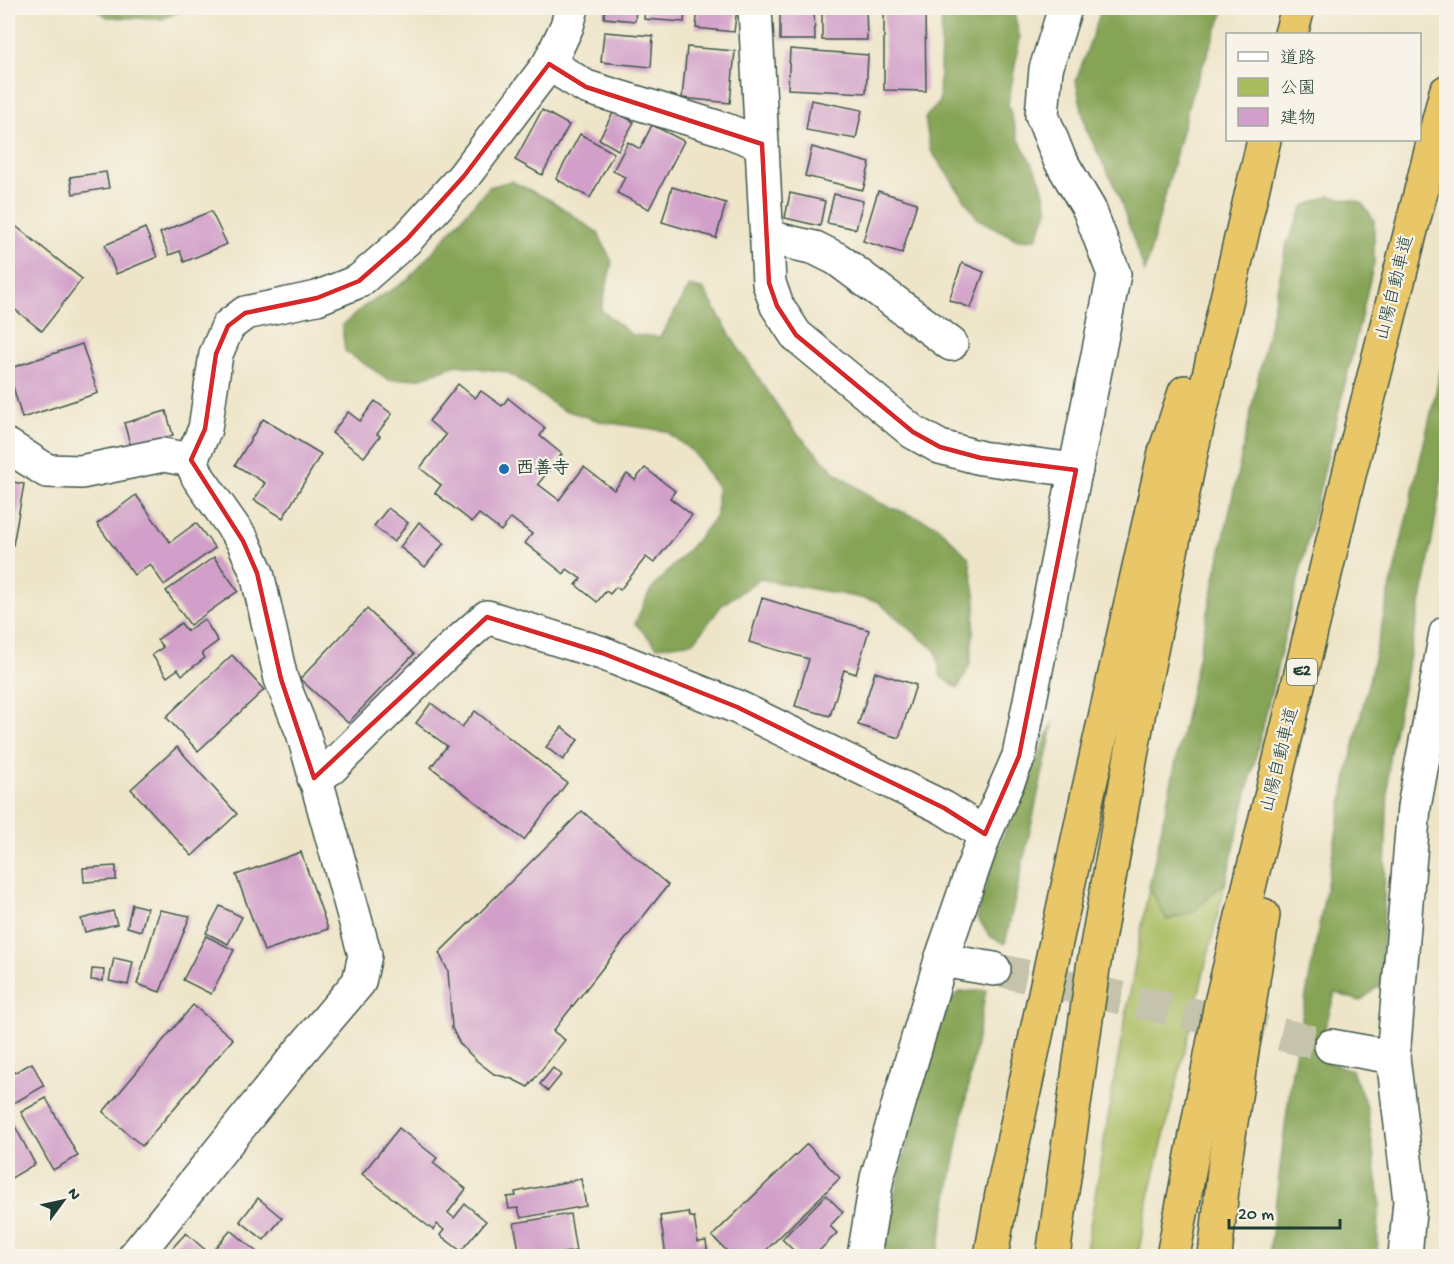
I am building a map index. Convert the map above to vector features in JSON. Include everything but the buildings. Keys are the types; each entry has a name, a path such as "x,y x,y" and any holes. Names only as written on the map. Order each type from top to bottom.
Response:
{"highway":[{"path":"1291,33 1298,8"},
{"name":"山陽自動車道","path":"1173,1257 1221,1003 1362,421 1446,92"},
{"path":"1053,1257 1093,968 1141,700 1192,448 1264,141"},
{"path":"991,1257 1002,1194 1088,793 1165,452 1249,197"},
{"path":"1215,1257 1225,1161 1297,691"}],"street":[{"path":"135,1257 298,1054 359,982 365,956 303,733 281,679 256,573 243,541 198,477 191,460 205,429 216,354 228,326 245,313 317,298 359,281 406,239 464,176 549,64 567,26 572,8"},
{"path":"755,8 769,283 777,306 796,335 913,432 940,447 981,458 1076,470"},
{"path":"864,1257 877,1178 941,960 985,834 1019,756 1114,274 1089,209 1059,158 1042,116 1046,69 1065,8"},
{"path":"549,64 586,87 723,129 762,144"},
{"path":"767,237 815,248 837,259 951,344"},
{"path":"8,446 47,471 81,472 163,455 191,460"},
{"path":"314,778 331,768 443,656 487,617 602,653 737,707 944,808 985,834"},
{"path":"1405,1257 1410,1201 1394,1057 1414,807 1446,633"},
{"path":"941,960 994,969"},
{"path":"1331,1047 1394,1057"}],"highlighted area":[{"path":"549,64 586,87 762,144 769,283 777,306 796,335 913,432 940,447 981,458 1076,470 1019,756 985,834 944,808 737,707 602,653 487,617 314,778 281,679 257,573 243,541 191,460 205,429 216,354 228,326 245,313 317,298 359,281 407,239 464,176"}],"green space":[{"path":"95,8 188,8 162,19 107,17"},
{"path":"942,8 1013,8 1020,38 1008,104 1018,138 1040,179 1048,209 1036,239 1018,240 978,219 930,149 925,118 939,103"},
{"path":"1102,8 1225,8 1191,96 1145,272 1117,191 1086,129 1076,81"},
{"path":"511,181 552,201 598,233 612,262 601,310 632,335 660,337 690,286 704,290 736,345 794,430 835,472 880,503 936,525 969,558 976,600 970,664 958,688 941,677 936,651 877,601 760,579 722,605 694,642 657,647 635,623 650,591 717,515 717,487 694,453 666,431 603,422 561,409 507,372 456,365 421,378 389,380 345,351 342,326 363,307 408,280 489,187"},
{"path":"1329,196 1361,202 1374,220 1374,263 1226,881 1193,912 1167,920 1149,887 1287,243 1304,206"},
{"path":"1446,348 1446,453 1427,571 1389,757 1381,984 1360,1001 1335,993 1316,1059 1352,1070 1367,1108 1380,1200 1377,1256 1269,1256 1292,1071 1348,771"},
{"path":"1054,721 1005,944 991,937 977,918 993,859"},
{"path":"1226,881 1147,1205 1138,1256 1085,1256 1149,887 1167,920 1193,912"},
{"path":"986,990 937,1256 883,1256 886,1231 940,1008 960,992"}],"tunnel":[{"path":"994,969 1331,1046"}],"place":[{"name":"西善寺","path":"504,469"}]}
